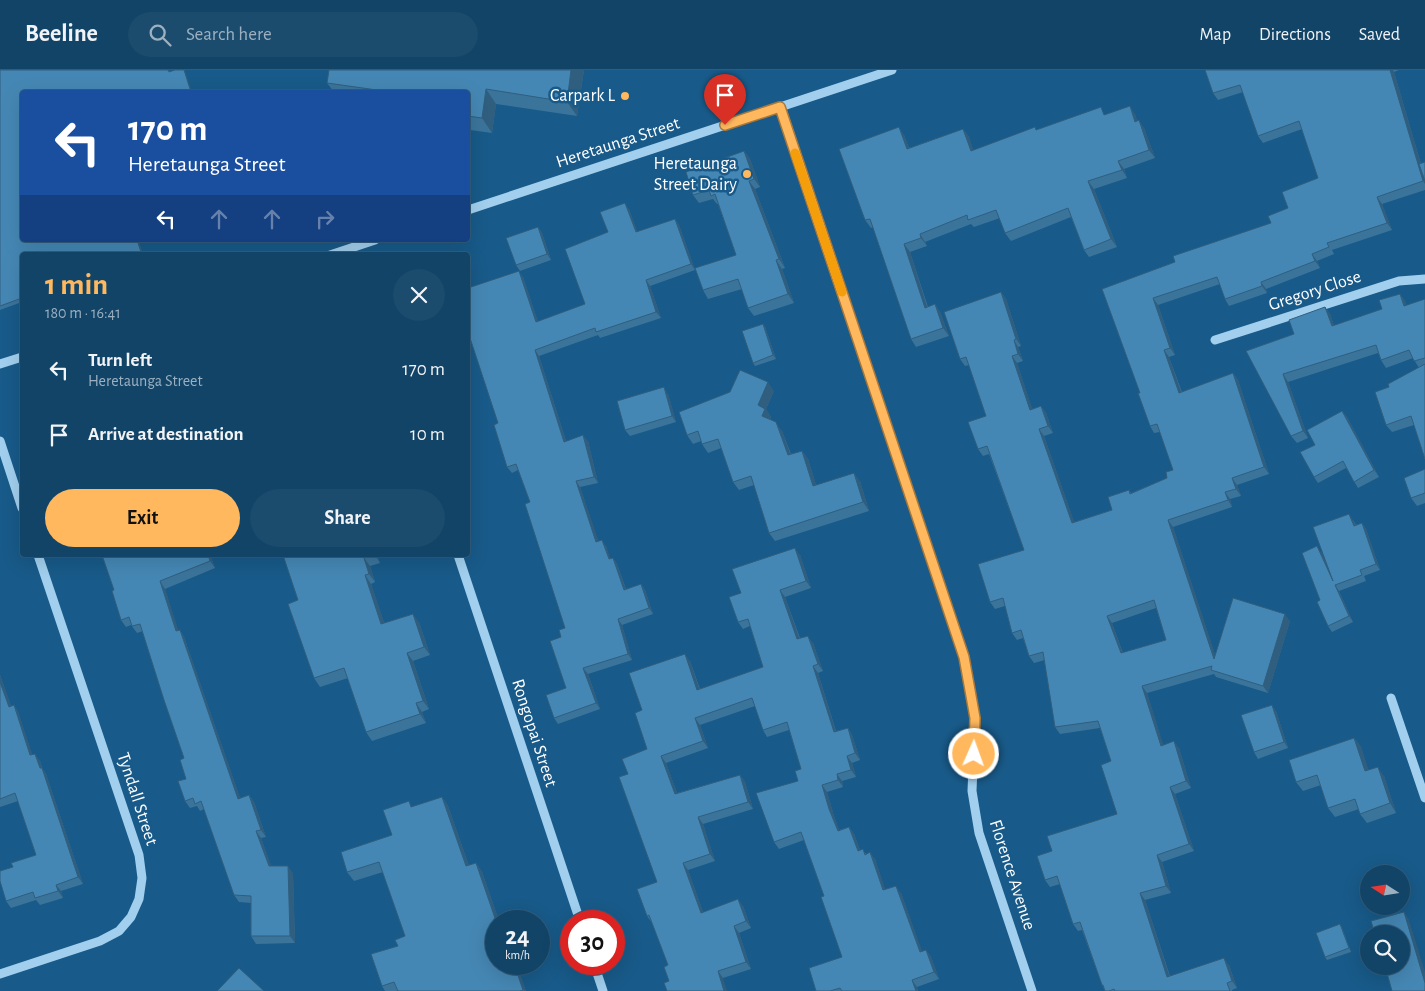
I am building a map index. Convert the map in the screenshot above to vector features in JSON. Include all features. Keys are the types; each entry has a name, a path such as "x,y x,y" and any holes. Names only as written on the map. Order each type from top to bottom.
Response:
{"street":[{"name":"Heretaunga Street","path":"470,209 892,70"},
{"name":"Florence Avenue","path":"780,107 964,657 975,718 972,790 979,834 1032,991"},
{"path":"356,251 372,242"},
{"name":"Gregory Close","path":"1215,340 1399,281 1425,279"},
{"path":"0,364 20,358"},
{"path":"0,441 20,502"},
{"name":"Tyndall Street","path":"0,974 100,941 119,931 130,917 139,899 142,878 139,855 39,557"},
{"name":"Rongopai Street","path":"459,557 576,910"},
{"path":"1391,698 1425,798"},
{"path":"598,975 603,991"}],"building":[{"path":"0,70 168,70 169,72 184,70 190,90 20,90 20,242 138,242 141,252 20,252 20,299 0,306"},
{"path":"329,70 571,70 567,102 486,89 482,118 470,116 470,90 377,90 327,83"},
{"path":"1205,70 1390,70 1423,181 1377,197 1387,223 1327,243 1329,247 1312,254 1315,261 1261,282 1262,286 1225,299 1217,277 1153,298 1170,348 1164,350 1179,393 1233,373 1264,467 1232,478 1236,489 1225,492 1228,500 1168,520 1214,659 1233,598 1285,614 1263,686 1211,670 1212,666 1142,686 1161,746 1174,741 1186,781 1170,787 1189,844 1157,855 1166,886 1140,893 1167,977 1224,958 1232,981 1227,983 1230,991 1115,991 1114,989 1105,991 1080,922 1073,924 1057,876 1045,880 1037,856 1052,851 1047,836 1117,814 1101,765 1111,761 1098,721 1055,727 1043,652 1029,656 1021,630 1012,633 1003,598 990,602 978,564 1024,550 987,446 978,449 968,422 986,416 966,357 960,359 944,312 1001,292 1016,339 1014,340 1018,354 1012,356 1030,410 1041,406 1048,426 1039,429 1072,523 1112,510 1108,497 1129,490 1130,494 1167,478 1166,472 1173,470 1157,424 1150,426 1102,289 1175,262 1173,256 1271,223 1268,216 1288,208 1282,192 1318,178 1299,121 1258,136 1240,85 1213,93","holes":["1154,600 1166,640 1121,653 1107,616"]},
{"path":"1130,106 1135,122 1139,120 1149,150 1118,161 1122,170 1088,181 1111,239 1084,250 1068,208 1005,233 996,210 968,220 967,215 920,234 921,238 904,244 925,308 935,304 943,328 911,339 870,219 865,220 839,149 899,127 907,149 963,129 971,151 1035,127 1036,130 1101,107 1104,115"},
{"path":"744,151 754,179 749,181 779,259 776,260 788,294 748,308 738,279 703,290 695,268 736,255 715,194 711,196 709,190 693,195 686,172"},
{"path":"1425,162 1425,181 1419,164"},
{"path":"625,203 636,232 675,219 691,264 646,280 656,312 596,332 595,328 535,350 564,442 583,435 594,477 576,481 596,542 602,540 609,559 613,558 624,590 641,584 649,608 618,619 628,654 583,668 596,703 554,718 546,695 566,688 550,641 561,637 559,630 565,628 525,504 530,502 516,464 507,467 494,425 498,423 470,338 470,287 519,271 536,322 585,304 565,249 608,232 600,212"},
{"path":"538,227 547,254 516,265 506,238"},
{"path":"1400,294 1404,306 1425,299 1425,358 1414,361 1409,350 1381,360 1376,345 1283,374 1303,431 1291,436 1246,351 1294,334 1289,320 1325,307 1332,326 1382,309 1379,300"},
{"path":"763,324 773,355 753,363 742,331"},
{"path":"1425,364 1425,459 1411,416 1386,425 1375,392 1389,387 1388,384"},
{"path":"740,370 768,382 758,405 765,409 762,416 776,422 788,455 802,451 813,486 854,473 863,502 769,533 751,476 733,482 718,439 702,444 698,431 687,435 679,412 730,392"},
{"path":"664,387 672,416 625,430 617,401"},
{"path":"1342,411 1374,470 1354,482 1343,461 1314,477 1300,452 1315,445 1307,430"},
{"path":"1425,469 1425,493 1411,498 1404,478"},
{"path":"1349,514 1354,526 1362,523 1376,564 1360,570 1362,575 1335,585 1349,616 1328,626 1317,602 1320,600 1302,553 1317,546 1333,581 1313,527"},
{"path":"795,548 806,581 780,590 797,639 808,636 818,664 813,666 834,732 848,728 855,753 847,756 851,770 837,774 838,780 822,785 829,809 838,831 849,827 858,851 863,849 865,855 870,852 883,890 896,886 920,952 926,950 934,972 912,980 916,991 842,991 840,988 830,991 816,991 809,968 842,957 821,897 824,896 801,832 774,842 756,793 798,781 795,771 801,769 787,722 763,730 752,698 695,718 703,741 661,756 675,794 740,775 748,802 698,817 710,854 683,863 701,913 738,899 746,921 734,926 746,962 718,971 724,991 667,991 664,983 669,981 664,967 668,965 637,889 657,882 619,777 628,774 622,759 647,749 635,713 642,710 629,673 685,654 697,690 763,667 748,619 738,622 729,597 741,593 732,569"},
{"path":"103,557 209,557 210,561 160,581 176,631 180,630 238,799 249,795 261,830 256,831 269,866 288,866 290,936 251,936 251,896 234,895 201,801 195,804 193,798 185,801 178,781 186,779 180,760 184,758 140,624 132,626 129,617 121,620 112,591 114,590"},
{"path":"284,557 366,557 364,558 369,574 365,575 381,624 413,614 424,647 407,653 423,701 416,703 420,714 366,732 344,668 314,678 288,604 298,600"},
{"path":"0,682 9,707 14,705 30,755 35,754 40,768 42,768 78,877 56,885 58,891 35,898 33,892 6,901 0,881 0,871 13,867 11,863 36,855 15,793 0,799"},
{"path":"1272,705 1284,742 1254,752 1241,715"},
{"path":"1354,738 1365,771 1378,767 1390,803 1360,814 1355,799 1328,808 1317,775 1296,782 1289,760"},
{"path":"442,797 466,866 476,863 492,910 485,910 485,975 518,975 523,990 398,991 394,982 382,986 371,954 398,946 395,940 405,936 379,862 347,872 341,852 392,835 383,810 409,801 411,807"},
{"path":"1393,915 1405,915 1408,925 1372,925 1371,921"},
{"path":"1340,924 1349,948 1325,957 1316,933"},
{"path":"1410,932 1425,983 1425,991 1392,991 1388,975 1410,975"},
{"path":"239,968 264,991 217,991"}],"slow traffic":[{"path":"795,153 842,292"}],"place":[{"name":"Carpark L","path":"625,96"},
{"name":"Heretaunga Street Dairy","path":"747,174"}],"route":[{"path":"725,125 780,107 964,657 975,718 974,754"}]}
